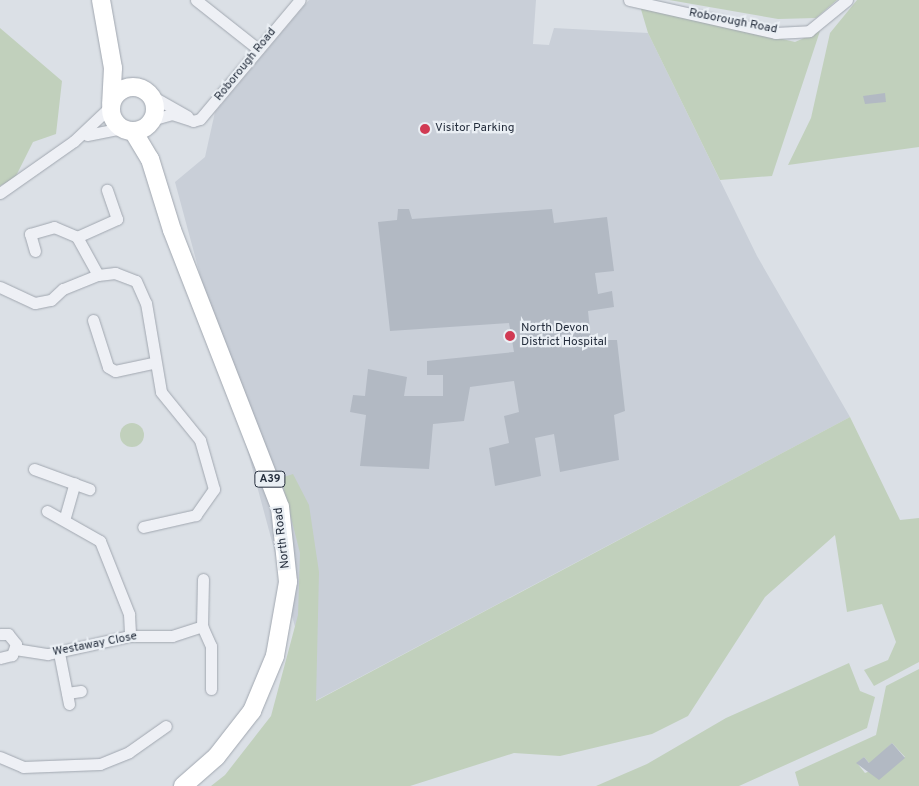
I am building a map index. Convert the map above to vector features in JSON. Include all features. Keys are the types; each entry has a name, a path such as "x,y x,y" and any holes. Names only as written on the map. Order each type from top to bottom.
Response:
{"main road":[{"path":"101,0 108,31 113,68 111,104 113,119 139,126 154,107 144,91 126,72 108,31"},
{"path":"111,104 122,90 144,91"},
{"name":"North Road","path":"139,126 172,230 280,506 288,582 275,656 252,711 216,757 183,786"}],"street":[{"path":"196,0 258,50"},
{"name":"Roborough Road","path":"74,141 99,130 139,126 172,114 193,121 210,110 300,0"},
{"name":"Roborough Road","path":"629,0 775,33 809,31 847,0"},
{"path":"144,91 178,108 188,118"},
{"path":"0,193 74,141 111,104"},
{"path":"77,237 117,219 107,190"},
{"path":"35,251 30,234 54,227 77,237 98,275"},
{"path":"0,287 35,303 50,300 63,289 98,275 115,273 136,281 146,303 154,363 161,392 200,440 214,489 196,515 143,527"},
{"path":"94,320 108,367 114,371 154,363"},
{"path":"34,469 89,489"},
{"path":"65,517 75,483"},
{"path":"47,512 65,517 73,527 100,541 129,614 130,636"},
{"path":"203,579 202,626 211,646 211,689"},
{"name":"Westaway Close","path":"15,649 60,652 130,636 172,636 202,626"},
{"path":"0,634 12,637 15,649 0,658"},
{"path":"60,652 68,699 81,691"},
{"path":"0,757 23,767 100,764 129,752 166,726"}],"shaded area":[{"name":"North Devon District Hospital","path":"309,0 536,0 533,44 549,45 554,28 648,33 757,256 850,417 315,701 175,182 205,157 215,112"}],"green space":[{"path":"669,0 837,0 816,18 778,19"},
{"path":"857,0 919,0 919,147 788,165 811,118 830,33"},
{"path":"640,6 795,42 820,31 772,176 720,180 648,33"},
{"path":"0,28 62,81 56,134 33,142 15,178 0,186"},
{"path":"850,417 900,520 919,518 919,662 874,686 864,670 888,660 896,642 882,604 847,612 835,535 765,597 688,716 652,734 560,756 514,753 410,786 211,786 225,775 271,716 298,615 300,553 281,478 293,474 309,505 319,572 316,701"},
{"path":"132,423 137,424 143,430 143,440 137,446 132,447 127,446 121,440 120,435 121,430 127,424"},
{"path":"849,663 860,691 875,697 867,728 739,786 596,786 647,764 726,718"},
{"path":"919,669 919,786 799,786 795,772 876,735 886,686","holes":["892,743 905,757 865,773 857,763 864,757 870,764"]}],"building":[{"path":"885,93 886,102 865,104 863,96"},
{"path":"398,209 409,209 412,219 552,209 554,223 607,217 614,271 595,273 598,294 612,291 614,307 588,311 591,340 617,340 625,411 614,415 619,460 560,472 554,434 535,438 541,476 495,486 489,448 509,443 504,416 519,412 514,381 470,387 464,421 433,424 429,469 360,466 366,415 350,412 353,395 365,396 368,369 407,377 404,396 443,396 443,375 427,375 427,361 514,352 509,323 390,331 378,222 397,220"},
{"path":"892,743 905,758 879,780 856,763 864,757 869,763"}],"place":[{"name":"Visitor Parking","path":"425,129"},
{"name":"North Devon District Hospital","path":"510,336"}]}
